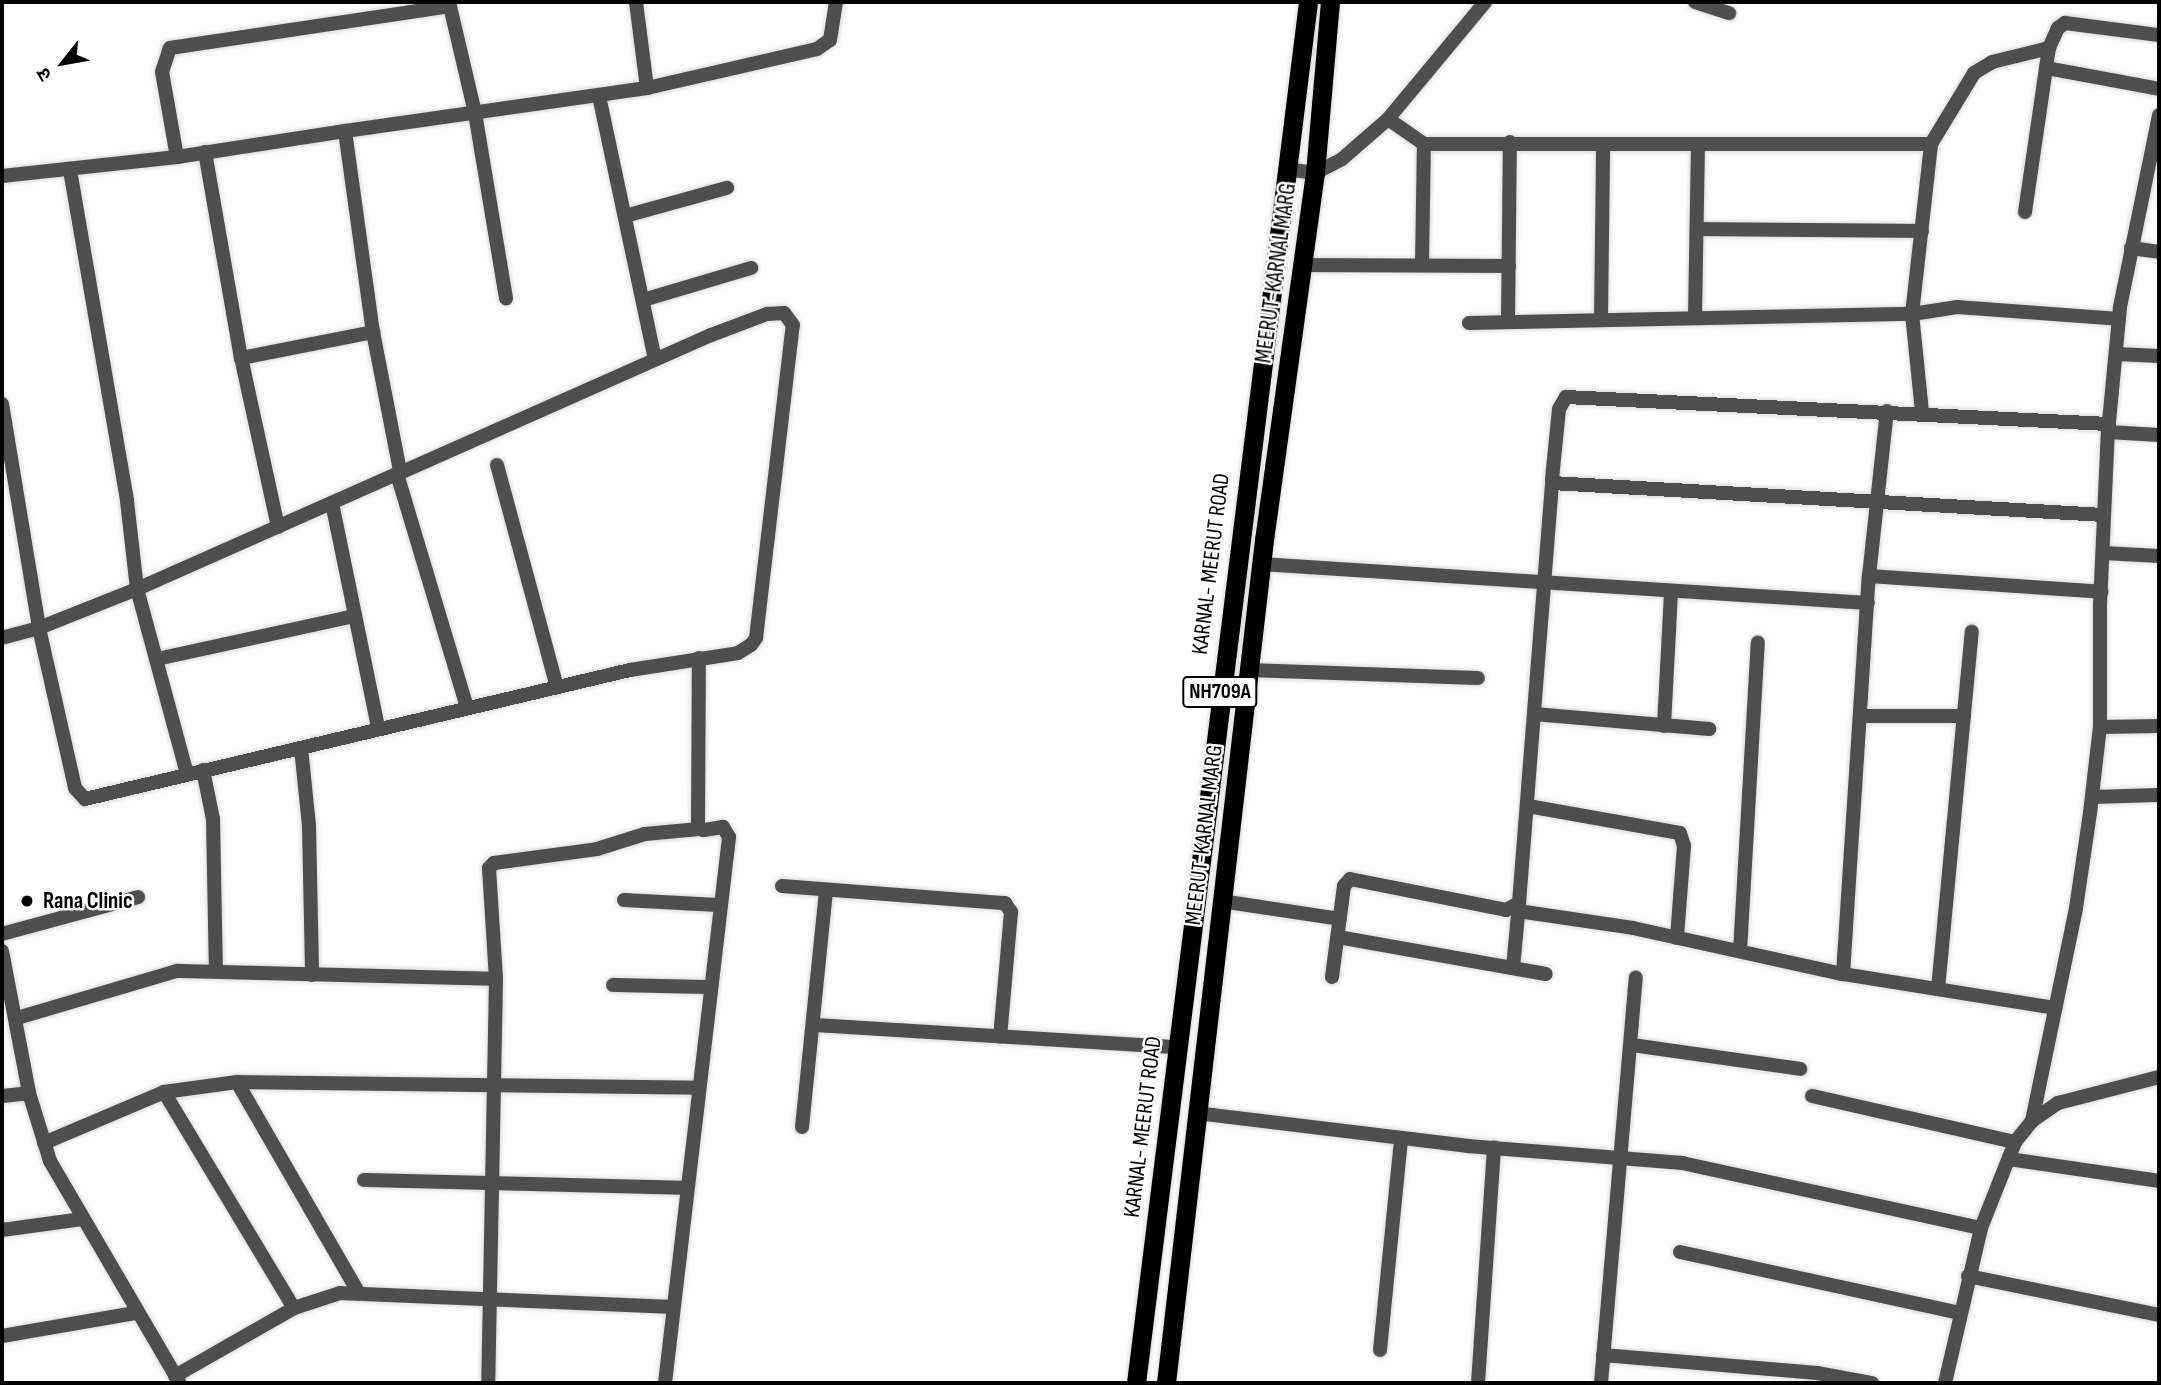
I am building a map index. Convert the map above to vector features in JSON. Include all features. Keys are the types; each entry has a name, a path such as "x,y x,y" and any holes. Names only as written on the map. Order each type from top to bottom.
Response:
{"highway":[{"name":"KARNAL- MEERUT ROAD","path":"1136,1383 1308,2"},
{"name":"MEERUT-KARNAL MARG","path":"1166,1383 1248,670 1315,173 1330,2"}],"street":[{"path":"636,2 647,88"},
{"path":"2,176 177,157 647,88 817,49 830,40 836,2"},
{"path":"1286,169 1315,173 1342,159 1388,119 1485,2"},
{"path":"1695,2 1729,13"},
{"path":"177,157 162,72 170,48 450,4 474,113 506,298"},
{"path":"2025,212 2049,48 2058,28 2074,22 2159,35"},
{"path":"1922,412 1912,314 1931,144 1981,67 2049,48"},
{"path":"2046,68 2159,89"},
{"path":"598,96 655,359"},
{"path":"1388,119 1424,144 1931,144"},
{"path":"2032,1121 2092,797 2100,727 2101,592 2108,428 2119,319 2131,248 2159,122"},
{"path":"345,131 373,332 399,472 467,708"},
{"path":"1508,322 1510,142"},
{"path":"1422,265 1424,144"},
{"path":"1601,319 1603,144"},
{"path":"1695,316 1698,146"},
{"path":"205,152 240,358 278,527"},
{"path":"70,170 127,501 137,589 187,774"},
{"path":"625,216 727,188"},
{"path":"1697,229 1922,231"},
{"path":"2131,248 2159,252"},
{"path":"1303,265 1509,265"},
{"path":"643,300 751,268"},
{"path":"1469,323 1695,316 1912,314 1958,307 2119,319"},
{"path":"2,404 39,628 79,796 94,798 557,687 699,658 738,653 756,638 793,326 784,313 767,314 655,359 137,589 39,628 2,638"},
{"path":"240,358 373,332"},
{"path":"2116,354 2159,356"},
{"path":"1513,968 1552,484 1562,401 1573,396 1922,412 2159,435"},
{"path":"1843,974 1869,576 1887,411"},
{"path":"497,465 557,687"},
{"path":"1552,484 2104,514"},
{"path":"331,503 378,728"},
{"path":"2104,553 2159,556"},
{"path":"1261,565 1868,603"},
{"path":"1869,576 2101,592"},
{"path":"1664,726 1671,591"},
{"path":"157,659 355,616"},
{"path":"1938,989 1972,632"},
{"path":"1740,951 1758,643"},
{"path":"699,658 699,829"},
{"path":"1248,670 1478,678"},
{"path":"1534,714 1709,729"},
{"path":"1860,716 1964,716"},
{"path":"2100,727 2159,726"},
{"path":"301,748 309,826 312,975"},
{"path":"204,770 213,819 216,971"},
{"path":"2092,797 2159,795"},
{"path":"1528,806 1679,833 1684,846 1677,938"},
{"path":"488,1383 496,979 489,868 494,863 597,849 645,834 699,829 727,830 685,1188 666,1383"},
{"path":"1332,977 1344,887 1356,879 1506,910 1519,907 1843,974 2055,1008"},
{"path":"782,887 1005,903 1011,912 1000,1037"},
{"path":"802,1127 826,890"},
{"path":"2,934 138,897"},
{"path":"624,900 718,905"},
{"path":"1221,901 1340,919"},
{"path":"1338,937 1546,974"},
{"path":"2,951 17,1018 29,1093 44,1143 82,1219 135,1312 178,1380 293,1308 358,1292 673,1307"},
{"path":"17,1018 152,975 216,971 496,979"},
{"path":"1601,1383 1636,978"},
{"path":"613,985 709,987"},
{"path":"814,1025 1178,1047"},
{"path":"1632,1045 1800,1069"},
{"path":"1948,1383 1959,1313 1981,1228 2015,1142 2032,1121 2058,1103 2159,1077"},
{"path":"44,1143 164,1092 237,1082 697,1088"},
{"path":"237,1082 358,1292"},
{"path":"164,1092 293,1308"},
{"path":"2,1097 29,1093"},
{"path":"1812,1096 2015,1142"},
{"path":"1196,1113 1401,1138 1728,1171 1981,1228"},
{"path":"1380,1350 1401,1138"},
{"path":"1478,1383 1494,1148"},
{"path":"2009,1159 2159,1181"},
{"path":"364,1180 685,1188"},
{"path":"2,1230 82,1219"},
{"path":"1680,1252 1959,1313"},
{"path":"1968,1276 2159,1315"},
{"path":"2,1336 135,1312"},
{"path":"1603,1355 1817,1373 1872,1383"}],"place":[{"name":"Rana Clinic","path":"27,901"}]}
